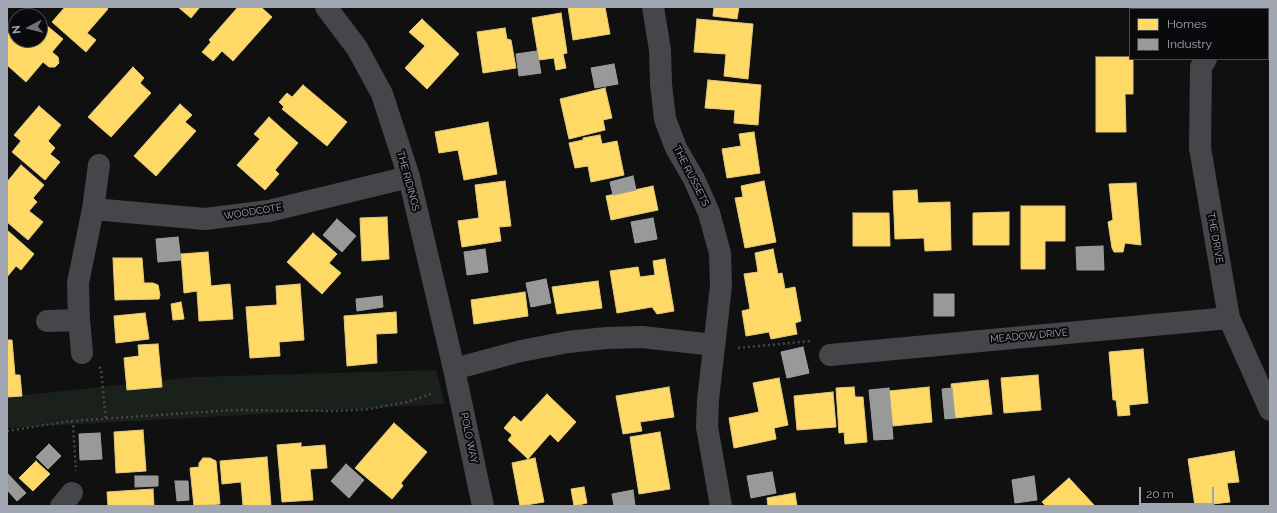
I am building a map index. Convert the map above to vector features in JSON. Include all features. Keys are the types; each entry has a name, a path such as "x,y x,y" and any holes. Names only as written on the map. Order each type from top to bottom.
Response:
{"street":[{"name":"THE RIDINGS","path":"326,7 357,48 382,94 409,177 454,369"},
{"name":"THE RUSSETS","path":"653,7 660,50 661,84 665,119 676,148 694,179 709,213 720,253 721,286 708,400 707,427 721,506"},
{"name":"THE DRIVE","path":"1205,60 1201,67 1200,148 1229,318 1270,410"},
{"path":"82,353 78,283 94,209 99,164"},
{"name":"WOODCOTE","path":"94,209 206,219 269,211 409,177"},
{"name":"MEADOW DRIVE","path":"830,355 1229,318"},
{"path":"47,322 79,320"},
{"path":"454,369 521,351 568,342 606,338 642,337 714,345"},
{"name":"POLO WAY","path":"454,369 483,506"}],"path":[{"path":"714,345 733,348 811,341"},
{"path":"82,353 101,369 106,420"},
{"path":"7,431 71,421 106,420 232,410 336,411 369,409 407,402 441,391 454,369"},
{"path":"66,500 76,480 71,421"}],"shaded area":[{"path":"436,370 445,404 7,428 7,397 194,377"}],"building: Homes":[{"path":"65,7 106,7 108,9 87,33 96,40 86,52 52,22"},
{"path":"178,7 200,7 191,18"},
{"path":"238,7 261,7 272,17 233,61 222,51 213,61 202,52 211,42 209,40"},
{"path":"568,7 605,7 610,34 573,40"},
{"path":"714,7 739,7 737,19 713,16"},
{"path":"561,13 567,53 563,54 566,68 556,70 554,58 539,60 532,18"},
{"path":"422,19 459,54 427,89 405,68 425,46 409,32"},
{"path":"697,19 753,24 748,79 724,76 726,54 694,52"},
{"path":"48,27 63,39 52,52 58,57 59,63 55,67 49,67 43,62 26,82 7,65 7,32 8,48 48,48"},
{"path":"505,28 507,39 511,40 516,68 483,73 477,32"},
{"path":"1096,57 1129,57 1129,60 1133,60 1133,94 1125,94 1126,132 1096,132"},
{"path":"133,67 144,78 140,83 151,93 111,137 88,117"},
{"path":"708,80 761,85 758,125 734,123 735,110 705,108"},
{"path":"303,85 347,122 327,146 282,109 284,107 279,102 287,93 292,97"},
{"path":"605,88 612,118 603,120 605,130 569,139 560,99"},
{"path":"180,104 192,115 185,122 196,131 156,176 134,156"},
{"path":"39,106 61,125 48,141 55,148 50,154 60,162 45,180 12,152 21,141 14,135"},
{"path":"269,117 298,143 275,170 279,174 265,190 237,165 260,139 254,134"},
{"path":"488,122 497,174 464,180 458,150 439,153 435,132"},
{"path":"754,132 760,173 727,178 722,149 741,146 739,134"},
{"path":"600,135 602,144 617,141 624,175 591,182 588,166 575,168 569,143 583,140 583,138"},
{"path":"21,165 44,185 33,198 37,202 29,211 43,222 28,240 7,222 7,182"},
{"path":"505,181 511,226 499,227 501,241 462,247 458,221 479,218 475,185"},
{"path":"764,181 776,242 745,248 735,198 743,197 741,186"},
{"path":"1136,183 1141,245 1125,243 1123,252 1114,252 1108,222 1113,220 1109,184"},
{"path":"653,186 658,210 611,220 606,196"},
{"path":"917,190 918,203 950,202 951,250 925,251 924,238 895,239 893,191"},
{"path":"1021,206 1065,206 1065,241 1045,241 1045,269 1021,269"},
{"path":"1009,212 1009,245 973,245 973,213"},
{"path":"853,213 889,213 890,246 853,246"},
{"path":"387,217 389,259 362,261 360,218"},
{"path":"7,230 34,254 21,270 16,266 7,277"},
{"path":"313,233 337,254 329,263 341,273 322,294 287,262"},
{"path":"773,249 778,274 782,273 785,289 795,287 801,321 795,323 797,334 771,339 769,332 746,336 742,311 750,309 744,274 758,272 755,253"},
{"path":"208,252 211,286 230,284 233,319 199,321 197,291 184,293 181,254"},
{"path":"113,258 142,258 144,283 153,283 158,285 160,295 159,299 115,300"},
{"path":"665,259 674,311 657,314 652,307 617,313 610,271 638,267 640,277 655,275 653,261"},
{"path":"598,281 602,308 557,314 552,287"},
{"path":"300,284 304,340 279,342 280,356 250,358 246,307 277,305 276,286"},
{"path":"525,292 528,316 474,324 471,300"},
{"path":"181,302 184,319 173,320 171,304"},
{"path":"396,312 397,333 376,334 377,363 347,366 344,316"},
{"path":"145,313 149,339 116,343 114,316"},
{"path":"7,340 12,340 15,375 20,375 22,396 7,397"},
{"path":"158,344 162,387 127,390 124,358 139,356 138,345"},
{"path":"1143,349 1148,403 1129,405 1130,415 1118,416 1116,400 1113,400 1109,352"},
{"path":"1038,375 1041,410 1004,413 1001,378"},
{"path":"779,378 788,425 774,428 776,439 734,448 729,418 759,412 753,383"},
{"path":"988,380 992,414 955,418 951,384"},
{"path":"669,387 674,417 640,422 642,431 623,434 616,396"},
{"path":"854,387 855,397 863,397 867,442 845,444 844,432 839,433 836,388"},
{"path":"929,387 932,422 893,426 889,391"},
{"path":"833,392 836,427 797,430 794,396"},
{"path":"547,394 576,422 558,442 550,434 528,459 508,440 512,435 504,428 514,416 521,422"},
{"path":"394,423 427,452 401,483 403,486 392,499 355,468"},
{"path":"143,430 146,471 116,473 114,432"},
{"path":"660,432 670,489 639,494 630,437"},
{"path":"301,443 301,447 325,445 327,468 310,469 313,500 282,502 277,445"},
{"path":"1234,451 1239,482 1227,483 1230,502 1195,506 1188,459"},
{"path":"267,457 271,506 243,506 241,482 222,484 220,461"},
{"path":"203,458 210,458 216,461 220,504 194,506 190,468 199,467 199,463"},
{"path":"535,458 544,502 520,506 512,463"},
{"path":"36,461 50,474 33,491 19,478"},
{"path":"1069,478 1095,506 1046,506 1042,502"},
{"path":"584,487 587,503 574,506 571,489"},
{"path":"153,489 154,506 108,506 107,492"},
{"path":"795,493 797,506 768,506 767,498"}],"building: Industry":[{"path":"537,51 541,73 519,76 516,54"},
{"path":"614,64 618,84 595,88 591,68"},
{"path":"633,176 636,190 613,195 610,182"},
{"path":"653,218 657,239 635,243 631,222"},
{"path":"337,219 356,236 342,252 323,235"},
{"path":"178,237 181,260 158,262 156,239"},
{"path":"1103,246 1104,270 1077,270 1076,247"},
{"path":"485,249 488,272 467,275 464,252"},
{"path":"546,279 551,303 531,307 526,283"},
{"path":"934,294 954,294 954,316 934,316"},
{"path":"382,296 383,307 357,311 356,299"},
{"path":"803,347 809,373 787,378 781,352"},
{"path":"889,388 893,439 874,440 869,390"},
{"path":"952,388 955,418 945,419 942,389"},
{"path":"100,433 102,459 80,460 79,434"},
{"path":"49,444 61,456 48,469 36,457"},
{"path":"346,464 364,480 349,498 331,481"},
{"path":"772,472 776,493 751,498 747,476"},
{"path":"7,473 26,493 17,501 7,490"},
{"path":"135,476 158,476 158,486 135,487"},
{"path":"1034,476 1037,500 1015,503 1012,480"},
{"path":"175,481 188,481 189,500 177,501"},
{"path":"633,490 635,506 614,506 612,494"}]}
